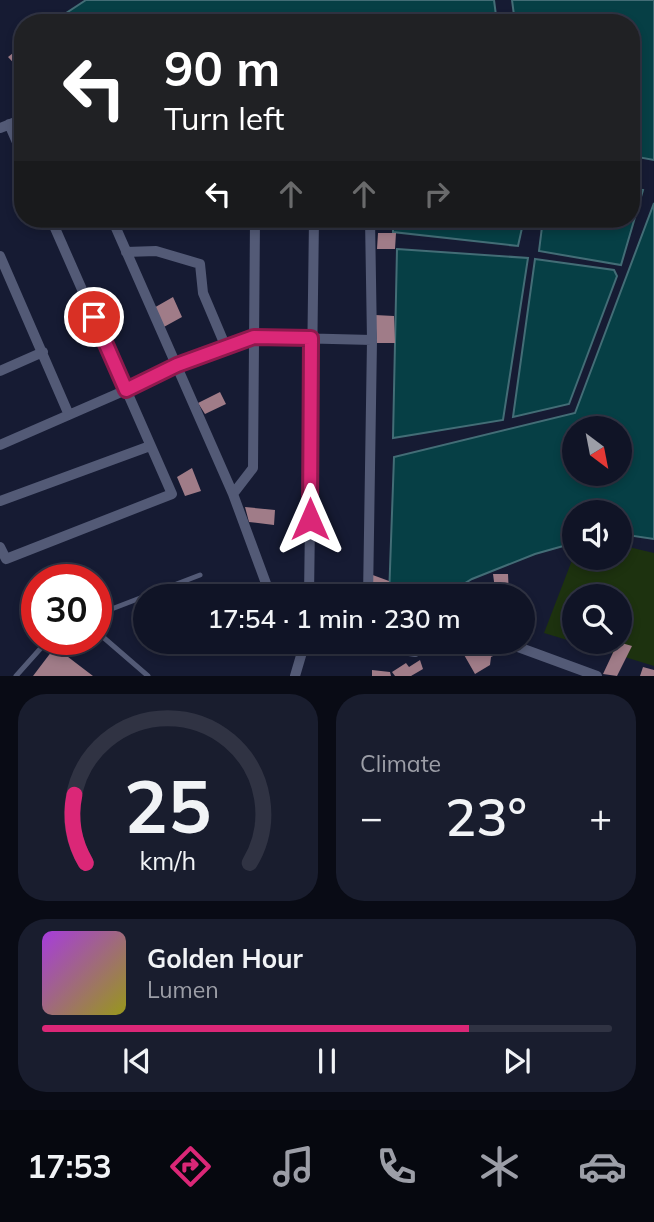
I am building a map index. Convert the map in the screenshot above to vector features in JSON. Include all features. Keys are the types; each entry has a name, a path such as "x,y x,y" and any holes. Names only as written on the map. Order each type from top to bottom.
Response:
{"street":[{"path":"4,126 14,142"},
{"path":"0,547 6,559 172,494 55,228"},
{"path":"116,228 233,494 266,584"},
{"path":"233,494 253,468 256,228"},
{"path":"309,584 314,228"},
{"path":"369,584 372,340 370,228"},
{"path":"125,251 156,251 200,264 203,293 225,345"},
{"path":"0,256 69,415"},
{"path":"0,445 225,345 254,337 372,340"},
{"path":"0,371 43,352"},
{"path":"0,501 150,446"},
{"path":"535,653 597,676"},
{"path":"295,676 301,654"}],"lane":[{"path":"112,609 200,575"},
{"path":"112,645 148,676"},
{"path":"16,676 34,655"}],"shaded area":[{"path":"86,0 494,0 496,14 65,14"},
{"path":"512,0 654,0 654,160 640,157 640,14 514,14"},
{"path":"654,203 654,539 632,536 632,500 562,500 562,546 535,554 464,584 389,584 394,457 562,416 562,486 632,486 632,416 563,416 575,413"},
{"path":"393,228 522,228 518,246 393,232"},
{"path":"542,228 632,228 621,265 539,251"},
{"path":"397,249 528,258 503,420 393,438"},
{"path":"535,259 614,270 617,276 569,404 513,417"},
{"path":"632,548 654,553 654,666 615,654 632,654 632,584 563,584 568,570 632,570"},
{"path":"562,586 562,638 544,633"}],"building":[{"path":"14,52 14,63 8,57"},
{"path":"378,233 396,233 395,249 377,249"},
{"path":"173,297 182,317 162,328 152,309"},
{"path":"375,315 394,316 395,343 377,343"},
{"path":"220,392 226,404 205,414 198,403"},
{"path":"192,468 201,491 185,496 177,477"},
{"path":"245,507 275,510 274,525 249,522"},
{"path":"370,574 389,581 389,584 370,584"},
{"path":"493,574 508,574 508,584 494,584"},
{"path":"464,654 495,654 491,657 490,665 475,674"},
{"path":"612,654 628,654 617,676 603,674"},
{"path":"49,655 65,655 93,676 33,676"},
{"path":"420,660 423,669 411,676 395,676 392,672 406,663 409,667"},
{"path":"643,667 654,670 654,676 640,676"},
{"path":"372,670 390,672 391,676 372,676"}],"route":[{"path":"94,317 126,390 225,345 254,337 311,338 310,519"}]}
